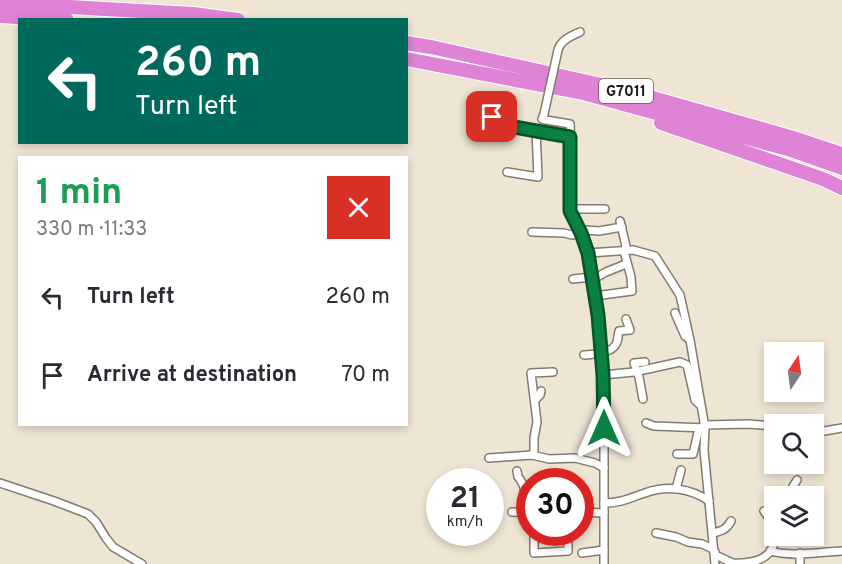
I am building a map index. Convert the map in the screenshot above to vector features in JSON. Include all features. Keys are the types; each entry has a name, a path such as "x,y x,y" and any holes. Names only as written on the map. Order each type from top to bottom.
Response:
{"highway":[{"path":"0,3 193,14 223,18"},
{"path":"0,16 34,18"},
{"name":"G7011","path":"408,43 628,91 842,154"},
{"name":"G7011","path":"408,59 583,93 788,149 842,168"},
{"path":"583,93 621,109 842,188"}],"street":[{"path":"580,32 560,44 543,119 570,124 570,211 588,253 595,297 603,375 603,564"},
{"path":"492,117 497,123 503,125 570,137"},
{"path":"507,172 538,177 536,131"},
{"path":"571,209 605,209"},
{"path":"532,232 572,235 586,230 599,231 621,224 632,291 595,297"},
{"path":"588,253 633,250 655,256 680,295 701,406 716,564"},
{"path":"573,279 592,279 626,264"},
{"path":"675,313 685,336 689,339"},
{"path":"584,355 602,353 613,348 617,343 618,332 630,330 626,319"},
{"path":"643,399 638,371 634,363 645,362"},
{"path":"603,375 638,371 680,362 687,365 696,400 701,406"},
{"path":"532,455 537,422 531,373 553,372"},
{"path":"535,400 541,391"},
{"path":"646,423 654,426 703,427 764,425"},
{"path":"677,454 693,454 703,427"},
{"path":"824,431 842,428"},
{"path":"489,458 532,455 549,459 575,458 604,468"},
{"path":"676,489 681,470"},
{"path":"793,486 797,480"},
{"path":"0,483 88,514 113,547 142,564"},
{"path":"604,503 622,501 654,490 676,489 693,493 709,501"},
{"path":"594,513 604,513"},
{"path":"713,532 724,530 729,526 731,520"},
{"path":"656,533 702,544 733,563 747,563 763,558 773,546"},
{"path":"534,546 534,553 568,551 568,546"},
{"path":"582,553 604,550"},
{"path":"770,551 777,553 842,551"},
{"path":"800,553 800,564"}],"route":[{"path":"492,117 497,123 503,125 570,137 572,173 570,211 588,253 598,315 602,345 604,428"}]}
